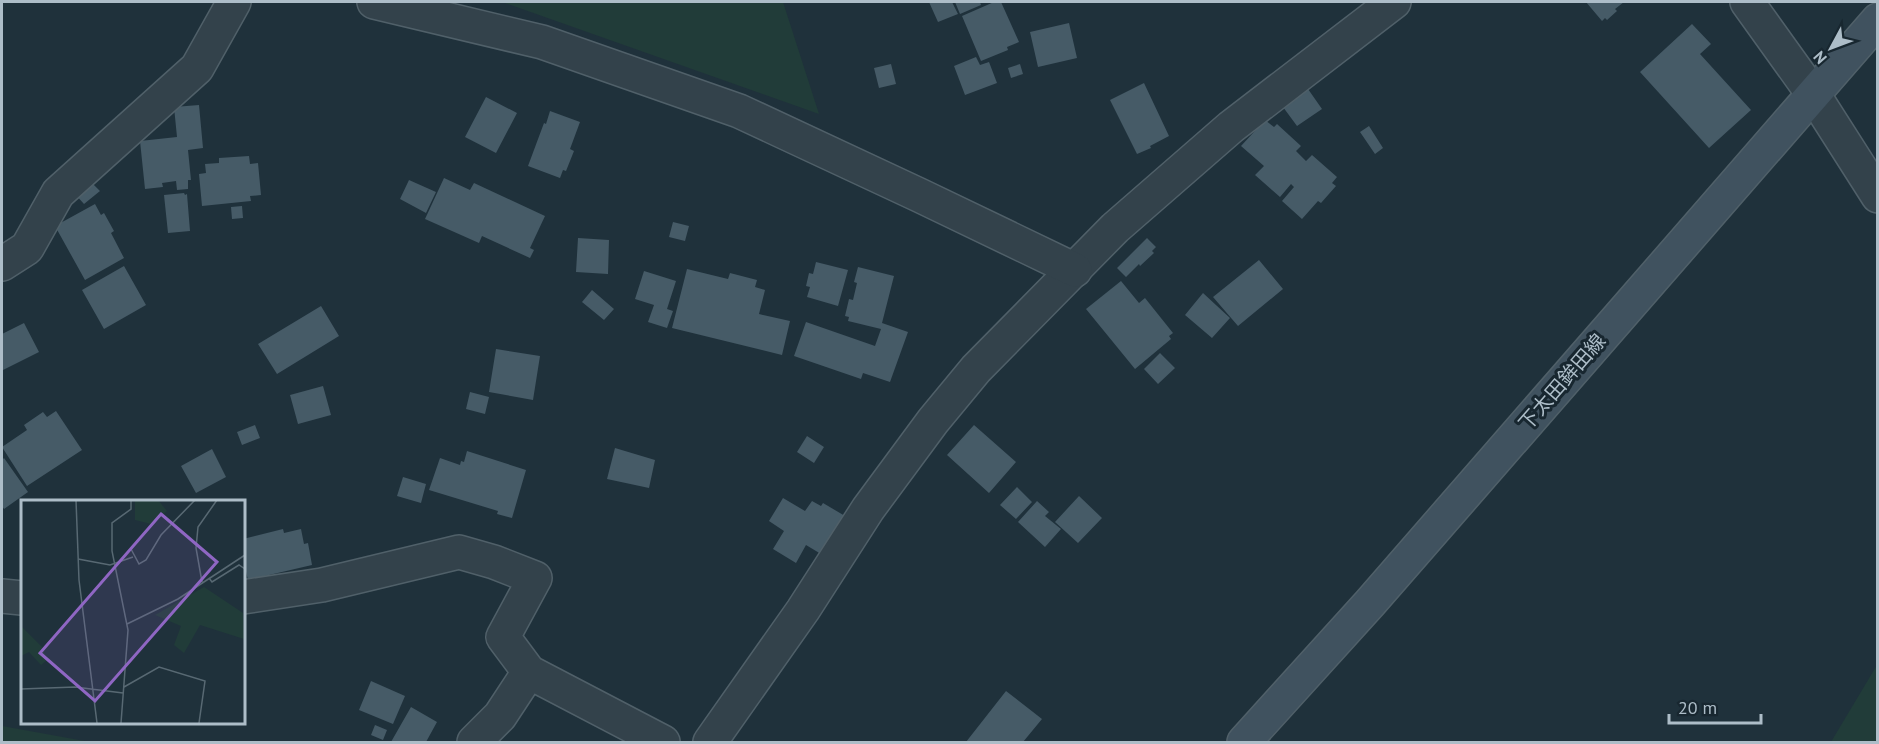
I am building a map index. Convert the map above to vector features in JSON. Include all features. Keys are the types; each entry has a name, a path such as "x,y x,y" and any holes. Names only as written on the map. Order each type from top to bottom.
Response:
{"main road":[{"name":"下太田鉾田線","path":"1244,742 1378,594 1878,20"}],"street":[{"path":"2,264 27,248 58,193 197,68 234,2"},
{"path":"374,2 542,42 739,111 1075,270"},
{"path":"710,742 803,610 868,509 933,421 976,369 1115,228 1231,127 1394,2"},
{"path":"1747,2 1813,94 1878,196"},
{"path":"244,597 322,585 459,552 494,562 535,578 503,637 529,672 663,742"},
{"path":"2,596 21,598"},
{"path":"474,742 500,716 529,672"}],"green space":[{"path":"502,2 783,2 819,114"},
{"path":"1877,665 1877,742 1831,742"},
{"path":"2,726 90,742 2,742"}],"building":[{"path":"929,2 952,2 958,14 938,22"},
{"path":"955,2 980,2 981,5 960,14"},
{"path":"994,2 1001,2 1019,42 1007,47 1008,50 981,61 962,16"},
{"path":"1586,2 1624,2 1607,20 1605,18 1602,21"},
{"path":"1069,23 1077,58 1038,67 1030,32"},
{"path":"1692,24 1711,44 1700,54 1751,110 1709,148 1640,72"},
{"path":"976,57 980,65 989,62 997,83 965,95 954,66"},
{"path":"891,64 896,84 879,88 874,68"},
{"path":"1020,64 1023,74 1011,78 1008,68"},
{"path":"1144,83 1169,136 1137,154 1110,100"},
{"path":"1308,89 1322,109 1297,126 1283,107"},
{"path":"486,97 517,113 496,153 465,137"},
{"path":"199,105 203,148 188,150 191,180 188,180 188,189 177,190 176,181 162,183 163,187 145,189 140,141 177,137 174,107"},
{"path":"550,111 580,122 570,149 574,151 566,171 563,170 560,178 528,166"},
{"path":"1265,120 1274,127 1277,124 1301,146 1296,151 1306,161 1312,155 1337,177 1332,183 1336,186 1302,219 1282,201 1294,187 1291,184 1280,197 1255,175 1264,166 1241,146"},
{"path":"1369,126 1383,148 1375,154 1360,132"},
{"path":"249,156 250,164 258,163 261,195 250,196 251,201 202,206 199,174 206,173 205,164 219,163 219,158"},
{"path":"444,178 470,190 474,183 545,216 530,248 534,250 530,258 482,236 479,243 425,219"},
{"path":"409,180 436,192 426,213 400,199"},
{"path":"90,181 100,191 84,204 75,194"},
{"path":"187,194 190,231 168,233 164,195"},
{"path":"95,204 101,215 104,213 114,231 111,233 124,258 85,280 55,226"},
{"path":"242,206 243,218 232,219 231,207"},
{"path":"673,222 689,226 685,241 669,237"},
{"path":"578,238 609,240 608,274 576,272"},
{"path":"1147,238 1156,247 1152,251 1154,253 1126,277 1117,268"},
{"path":"1259,260 1283,289 1238,326 1213,297"},
{"path":"816,262 848,270 838,306 807,297 810,287 806,286 809,273 813,274"},
{"path":"124,266 146,305 104,329 82,290"},
{"path":"858,267 894,276 882,323 908,332 890,382 863,373 861,379 794,356 806,322 875,346 881,329 848,321 849,317 845,316 849,299 853,300"},
{"path":"687,269 728,279 730,273 757,280 755,287 765,290 759,314 790,321 782,355 672,328"},
{"path":"644,271 676,281 667,309 673,311 667,328 648,322 654,305 635,299"},
{"path":"1121,281 1139,303 1145,298 1173,333 1169,336 1171,339 1135,369 1086,309"},
{"path":"592,290 614,309 604,320 582,302"},
{"path":"1203,293 1230,318 1212,338 1185,315"},
{"path":"321,306 339,336 277,374 258,344"},
{"path":"24,323 39,352 3,370 2,334"},
{"path":"496,349 540,356 533,400 489,392"},
{"path":"1160,353 1175,368 1158,384 1144,369"},
{"path":"323,386 331,415 298,424 290,395"},
{"path":"470,392 489,397 485,414 466,409"},
{"path":"56,411 82,450 27,486 2,447 27,430 24,425 43,412 47,417"},
{"path":"255,425 260,438 242,445 237,432"},
{"path":"974,425 1016,462 989,493 947,455"},
{"path":"807,436 824,447 814,463 797,452"},
{"path":"615,448 655,460 649,488 607,479"},
{"path":"212,449 226,477 196,493 181,466"},
{"path":"467,451 526,470 512,518 497,514 498,511 429,490 440,458 460,465 461,461 464,462"},
{"path":"4,458 28,492 4,509 2,506 2,460"},
{"path":"403,477 426,484 421,503 397,496"},
{"path":"1017,487 1032,502 1016,519 1000,505"},
{"path":"1079,496 1102,518 1078,543 1055,522"},
{"path":"783,498 805,511 812,501 821,506 823,503 845,516 821,554 806,545 796,563 773,549 784,531 769,521"},
{"path":"1037,501 1049,512 1045,516 1061,529 1045,547 1018,522"},
{"path":"283,529 284,533 301,529 304,544 308,543 312,565 248,580 244,563 244,539"},
{"path":"371,681 405,696 393,724 359,710"},
{"path":"1006,691 1042,719 1023,742 966,742"},
{"path":"411,707 437,722 426,742 391,742"},
{"path":"375,725 387,730 383,740 371,735"}]}
